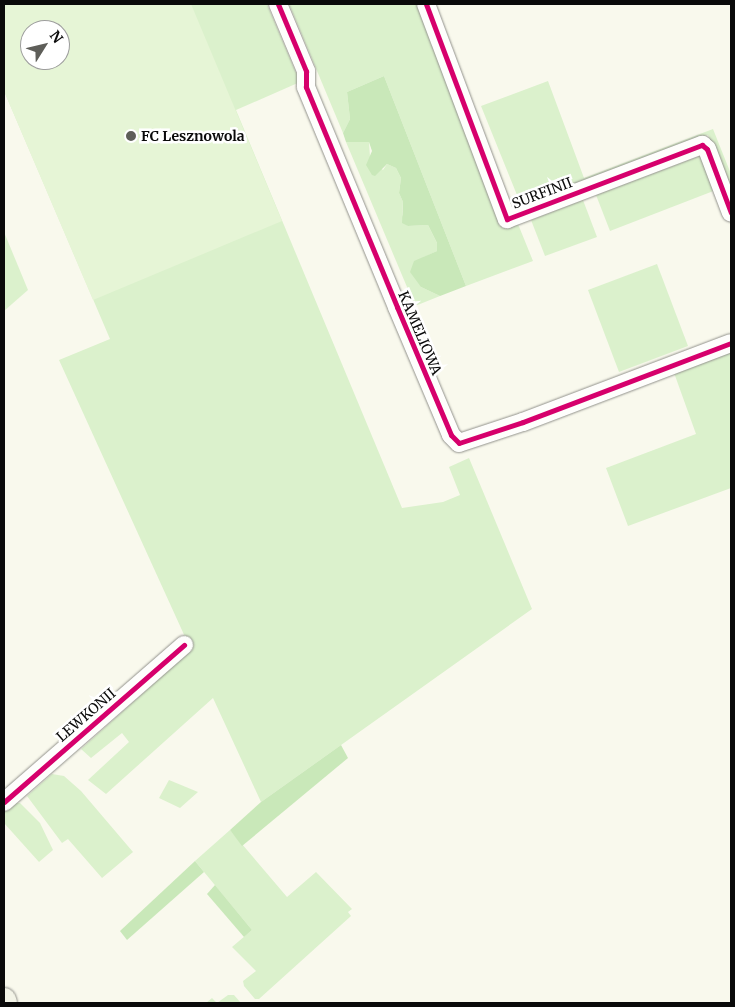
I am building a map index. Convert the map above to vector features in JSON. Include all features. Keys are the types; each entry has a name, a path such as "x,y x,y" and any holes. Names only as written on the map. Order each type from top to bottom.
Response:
{"street":[{"name":"KAMELIOWA","path":"278,4 306,71 306,87 456,440 462,444 731,343"},
{"name":"SURFINII","path":"426,4 507,219 702,145 707,149 731,213"},
{"name":"LEWKONII","path":"4,802 184,645"}],"green space":[{"name":"FC Lesznowola","path":"4,4 191,4 282,221 93,300 4,91"},
{"path":"170,4 267,4 300,82 236,110 402,508 443,502 460,495 449,467 469,458 532,609 261,802 213,698 106,794 88,780 129,742 122,733 91,758 81,749 191,650 59,360 110,339 4,91 4,56 97,279"},
{"path":"289,4 420,4 506,229 518,224 533,261 466,286 384,76 347,92 350,119 343,133"},
{"path":"384,76 466,286 440,296 421,287 410,272 414,261 437,251 437,243 428,225 408,226 402,223 403,202 399,193 401,178 396,168 387,164 375,176 372,175 366,165 372,151 369,142 346,142 343,133 350,119 347,92"},
{"path":"548,81 584,178 713,129 731,174 731,195 708,135 521,205 481,106"},
{"path":"346,142 369,142 370,157 383,170 387,164 396,168 401,178 399,193 403,202 402,215 408,226 428,225 437,243 437,251 424,257 421,287 440,296 415,306"},
{"path":"702,155 716,190 610,231 596,195"},
{"path":"583,200 597,237 545,256 531,220"},
{"path":"4,232 28,290 4,311"},
{"path":"657,264 688,346 619,372 588,290"},
{"path":"731,350 731,488 628,526 606,468 696,434 673,370"},
{"path":"341,745 348,758 242,846 230,830 261,802"},
{"path":"52,774 64,776 81,791 133,852 102,878 68,839 62,843 27,796"},
{"path":"169,780 198,792 180,808 159,798"},
{"path":"13,803 20,803 40,823 53,850 39,862 4,823 4,808"},
{"path":"230,830 287,897 316,872 352,909 348,912 351,916 259,999 255,999 244,986 243,981 256,971 232,947 252,930 195,861"},
{"path":"195,861 204,872 127,940 120,931"},
{"path":"215,885 252,930 244,937 207,894"},
{"path":"228,995 234,995 241,1003 217,1003"},
{"path":"212,998 217,1003 206,1003"}],"cycle path":[{"path":"278,4 306,71 306,87 451,435 459,443 523,422 731,343"},
{"path":"426,4 507,219 702,145 707,149 731,213"},
{"path":"4,802 184,645"}],"place":[{"name":"FC Lesznowola","path":"131,136"}]}
